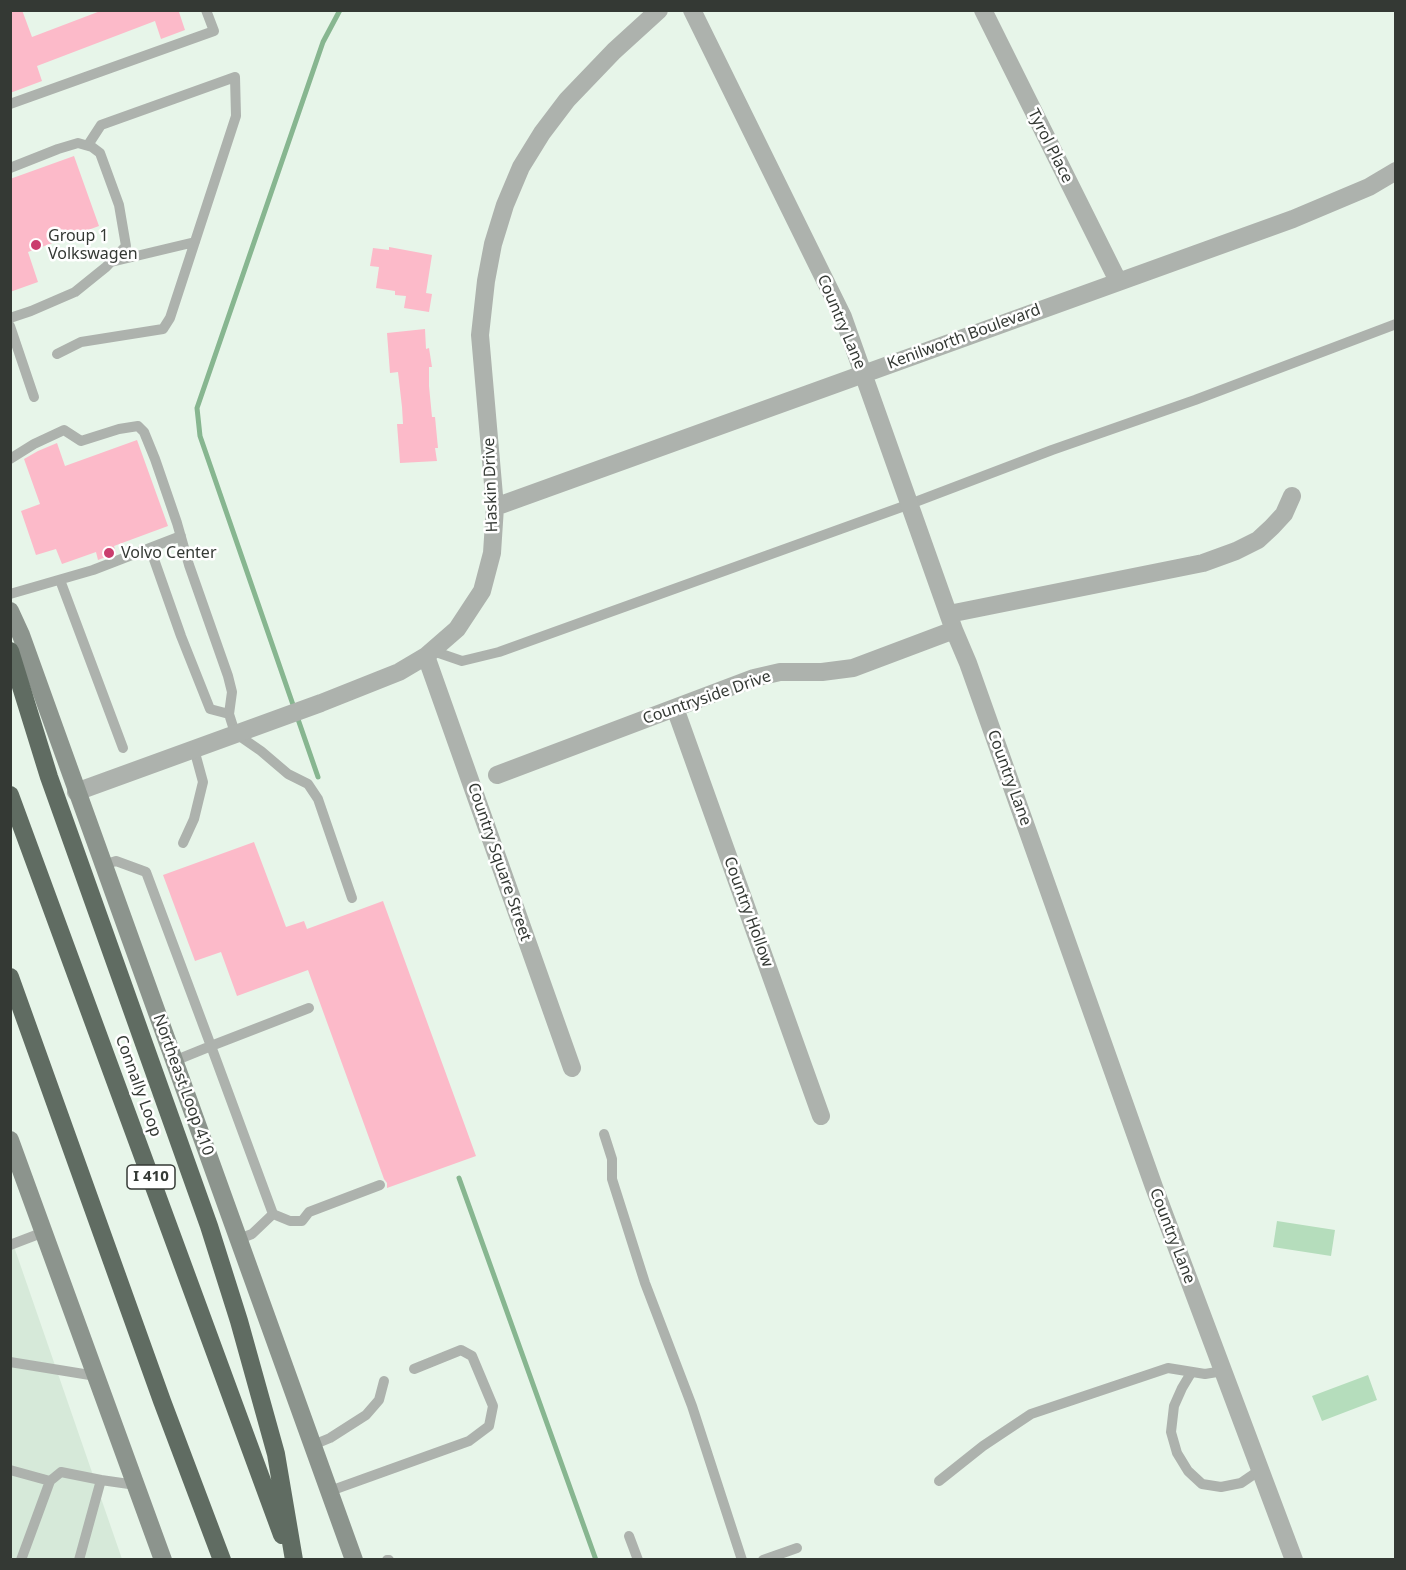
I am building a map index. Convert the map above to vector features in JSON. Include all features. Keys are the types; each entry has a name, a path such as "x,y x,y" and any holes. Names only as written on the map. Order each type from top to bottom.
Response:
{"highway":[{"path":"10,651 49,777 236,1310 276,1454 292,1560"},
{"name":"Connally Loop","path":"10,795 292,1560"},
{"path":"10,977 158,1390 219,1551"}],"main road":[{"name":"Northeast Loop 410","path":"10,611 21,634 354,1560"},
{"path":"12,1151 44,1232 163,1559"}],"street":[{"name":"Haskin Drive","path":"76,792 321,703 399,672 430,653 457,629 482,591 492,553 495,507 480,335 493,244 505,205 521,167 542,133 567,100 614,51 659,10"},
{"name":"Country Lane","path":"692,10 843,317 1156,1194 1294,1560"},
{"name":"Tyrol Place","path":"983,10 1118,281"},
{"name":"Kenilworth Boulevard","path":"495,507 1293,219 1369,187 1395,171"},
{"name":"Countryside Drive","path":"497,775 754,678 780,672 837,671 861,666 952,622 1203,563 1258,540 1284,514 1292,496"},
{"name":"Country Square Street","path":"430,653 572,1068"},
{"name":"Country Hollow","path":"675,708 820,1116"}],"lane":[{"path":"10,105 214,31 206,10"},
{"path":"57,354 81,342 163,329 170,318 236,116 235,76 101,125 88,145"},
{"path":"10,168 78,143 88,145 100,153 119,205 126,246 75,292 10,318"},
{"path":"110,262 195,242"},
{"path":"430,653 462,661 498,652 1195,400 1395,324"},
{"path":"10,326 34,397"},
{"path":"10,459 34,444 64,430 81,441 118,429 138,426 144,432 228,676 232,692 229,714 235,734 261,751 288,774 308,784 318,799 352,898"},
{"path":"10,594 60,580 181,536"},
{"path":"150,548 210,709 229,714"},
{"path":"60,580 123,748"},
{"path":"183,843 194,819 202,782 194,749"},
{"path":"103,865 116,861 146,872 273,1214 290,1221 302,1221 309,1212 380,1185"},
{"path":"174,1061 309,1008"},
{"path":"604,1134 612,1159 612,1179 645,1283 692,1406 742,1560"},
{"path":"239,1239 252,1234 273,1214"},
{"path":"10,1245 44,1232"},
{"path":"330,1491 469,1441 489,1426 493,1406 472,1356 461,1350 414,1369"},
{"path":"10,1362 96,1376"},
{"path":"939,1481 983,1446 1031,1414 1168,1368 1205,1374 1223,1371"},
{"path":"1191,1373 1174,1406 1171,1432 1178,1454 1188,1472 1202,1484 1221,1487 1241,1483 1260,1470"},
{"path":"313,1445 330,1438 366,1415 379,1400 384,1381"},
{"path":"10,1470 50,1481"},
{"path":"21,1560 50,1481 61,1472 136,1485"},
{"path":"78,1560 101,1480"},
{"path":"628,1536 638,1560"},
{"path":"764,1560 797,1548"}],"shaded area":[{"path":"11,1238 122,1559 11,1559"}],"green space":[{"path":"1277,1221 1335,1230 1331,1256 1273,1247"},
{"path":"1368,1375 1377,1400 1322,1421 1312,1396"}],"building":[{"path":"10,10 22,10 32,37 103,10 180,10 185,30 161,39 155,21 37,66 42,81 10,93"},
{"path":"74,156 99,226 28,252 38,282 10,292 10,179"},
{"path":"389,247 432,255 426,293 432,294 429,312 404,308 406,296 395,295 395,291 376,288 379,267 370,266 373,248 389,250"},
{"path":"425,329 426,349 429,348 432,367 429,367 429,386 432,417 435,417 437,461 400,463 397,424 403,424 402,407 398,372 390,373 387,333"},
{"path":"137,440 168,526 114,546 116,553 98,560 96,552 62,564 56,549 36,555 21,511 40,504 24,459 57,443 65,466"},
{"path":"254,842 286,927 304,921 307,929 383,901 476,1156 387,1188 308,970 237,996 221,952 195,961 163,875"}],"waterway":[{"path":"318,777 200,436 197,408 323,42 340,10"},
{"path":"459,1178 596,1560"}],"place":[{"name":"Group 1 Volkswagen","path":"36,245"},
{"name":"Volvo Center","path":"109,553"}]}
